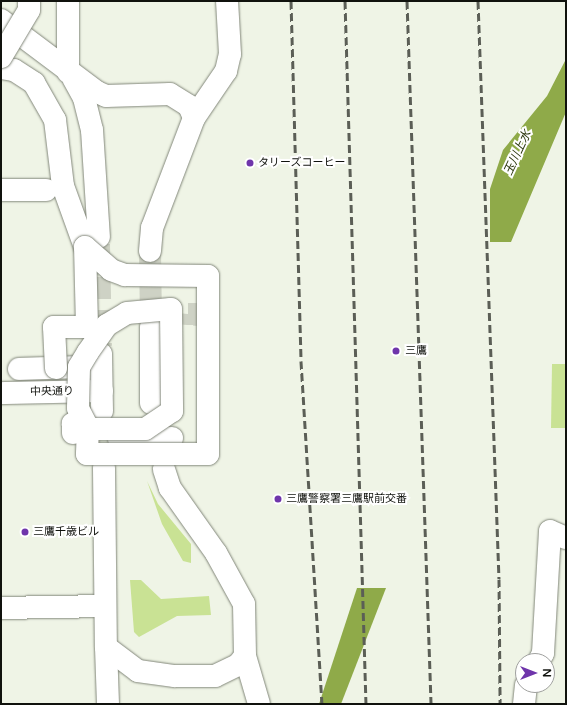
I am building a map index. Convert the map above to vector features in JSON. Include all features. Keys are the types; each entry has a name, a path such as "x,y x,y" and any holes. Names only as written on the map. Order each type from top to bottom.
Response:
{"street":[{"path":"56,368 54,327 87,327 86,282 92,242 97,170 84,98 68,72 68,1"},
{"path":"150,252 152,228 194,118 226,71 230,54 227,1"},
{"path":"1,57 31,4"},
{"path":"1,20 89,88 106,96 170,94 189,106 194,118"},
{"path":"1,68 14,70 34,83 55,120 63,186 92,242 111,270 125,275 208,276 208,454 87,454 78,408 79,367 107,325 145,319 171,309 172,411 145,429 83,433"},
{"path":"88,115 106,96"},
{"path":"1,190 46,190"},
{"path":"86,282 208,282"},
{"path":"87,311 145,319"},
{"path":"145,319 151,403"},
{"name":"中央通り","path":"1,393 102,401 101,354"},
{"path":"19,369 79,367"},
{"path":"83,433 172,438"},
{"path":"104,468 105,606 108,704"},
{"path":"164,469 170,488 235,582 244,604 245,656 259,704"},
{"path":"543,653 550,531 566,538"},
{"path":"1,608 105,606"},
{"path":"106,647 138,671 175,676 221,674 238,666 245,656"},
{"path":"524,704 525,693"}],"shaded area":[{"path":"552,364 566,364 566,428 551,428"},
{"path":"147,481 158,504 191,544 191,563 183,561 162,524"},
{"path":"130,580 141,580 161,599 209,596 211,615 177,616 139,637 134,632"}],"water":[{"name":"玉川上水","path":"566,59 566,112 511,242 490,242 490,189 503,150 547,96"},
{"path":"357,588 386,588 341,704 319,704"}],"tunnel":[{"path":"99,244 101,346"},
{"path":"150,251 151,327"},
{"path":"187,325 188,314 208,314"}],"railway":[{"path":"291,1 301,361 322,704"},
{"path":"345,1 366,704"},
{"path":"407,1 431,704"},
{"path":"478,1 499,579 500,704"}],"place":[{"name":"タリーズコーヒー","path":"250,163"},
{"name":"三鷹","path":"396,351"},
{"name":"三鷹警察署三鷹駅前交番","path":"278,499"},
{"name":"三鷹千歳ビル","path":"25,532"}]}
